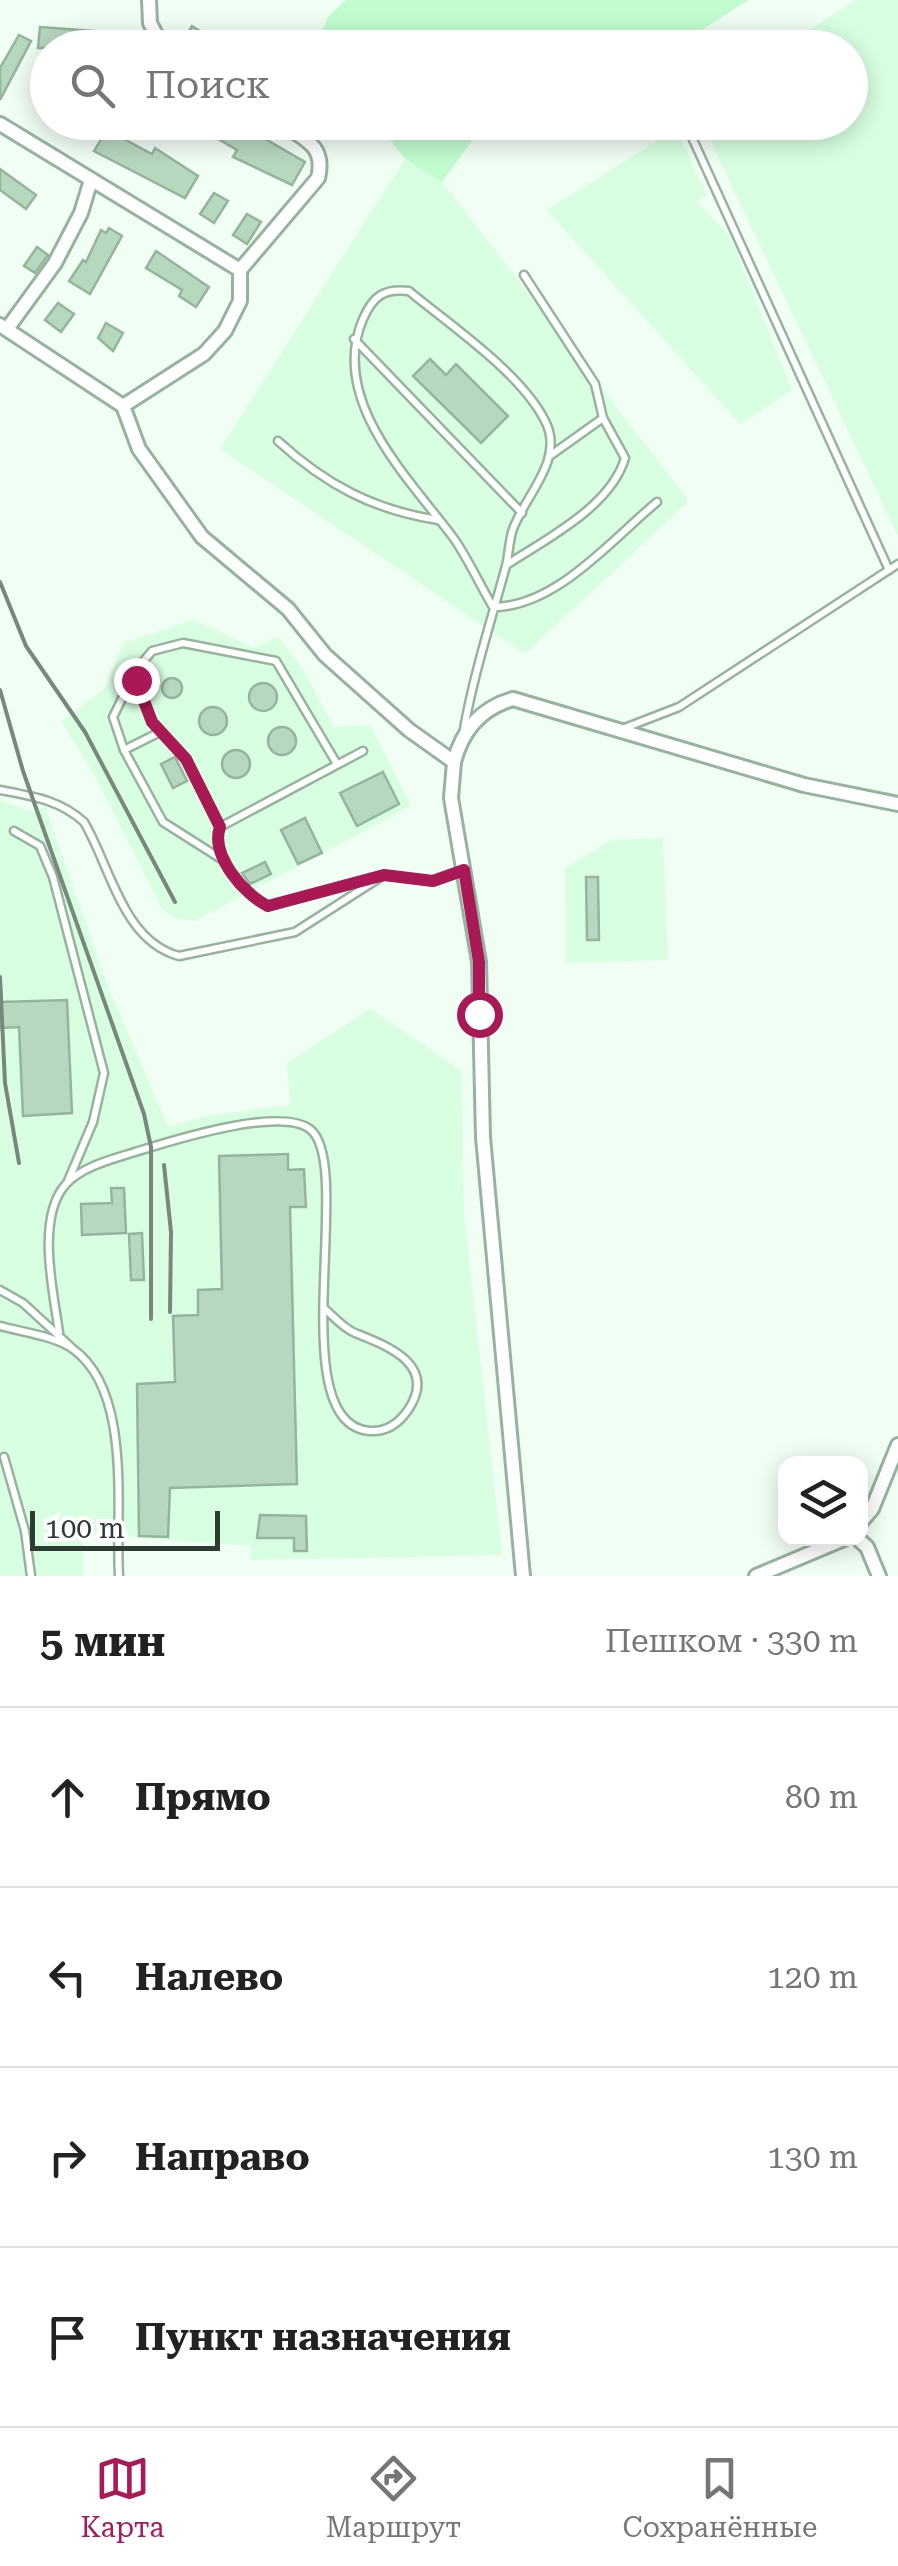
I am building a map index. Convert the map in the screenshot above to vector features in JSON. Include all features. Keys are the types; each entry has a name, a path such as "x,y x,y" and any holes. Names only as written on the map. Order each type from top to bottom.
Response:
{"street":[{"path":"149,0 154,30"},
{"path":"0,124 240,270"},
{"path":"123,406 204,354 225,331 240,301 240,270 318,178 322,160 318,148 306,140"},
{"path":"92,180 81,213 55,263 3,327 123,406 139,449 202,537 288,609 326,656 409,730 454,762"},
{"path":"523,1576 484,1138 479,962 451,798 454,762 462,735 484,714 513,699 804,785 898,804"},
{"path":"868,1514 898,1445"},
{"path":"756,1576 825,1546"},
{"path":"866,1546 879,1576"}],"lane":[{"path":"693,140 889,570"},
{"path":"507,564 601,497 619,477 624,458 603,418 595,384 524,275"},
{"path":"493,607 440,520 380,438 358,394 354,339 371,301 390,288 410,291 524,390 548,426 550,455"},
{"path":"354,339 522,513"},
{"path":"462,735 514,528 550,455 603,418"},
{"path":"278,441 304,466 387,512 440,520"},
{"path":"493,607 509,607 547,592 657,502"},
{"path":"616,731 679,707 898,564"},
{"path":"227,862 163,822 124,750 113,717 137,669 152,651 183,643 276,662 337,764"},
{"path":"137,669 136,680 160,732 186,759 220,827"},
{"path":"124,750 160,732"},
{"path":"363,751 220,827 216,836 244,891 268,906 384,875 433,881 464,870"},
{"path":"0,790 69,808 84,822 142,937 161,951 180,956 296,932 384,875"},
{"path":"14,831 40,846 53,877 104,1073 92,1122 52,1212 58,1332"},
{"path":"68,1182 85,1170 158,1145 278,1120 302,1124 316,1134 323,1153 325,1309 328,1394 337,1413 365,1431 381,1431 401,1421 413,1402 411,1367 388,1343 354,1332 325,1309"},
{"path":"0,1290 58,1332 104,1391 118,1459 119,1576"},
{"path":"0,1326 72,1348"},
{"path":"4,1458 25,1531 31,1576"}],"shaded area":[{"path":"346,0 748,0 702,30 323,30 328,17"},
{"path":"855,0 898,0 898,536 710,140 868,140 868,30 810,30"},
{"path":"390,140 473,140 442,182 405,159"},
{"path":"658,140 681,140 707,195 697,202 730,236 792,390 740,424 547,210"},
{"path":"405,159 442,182 689,501 525,654 220,449"},
{"path":"193,620 254,648 278,637 304,671 334,727 370,725 411,806 195,921 177,919 162,909 92,770 61,721 104,690 124,643"},
{"path":"0,800 29,811 45,807 107,984 168,1127 201,1117 290,1105 287,1063 370,1009 462,1071 464,1215 502,1555 251,1560 250,1546 83,1533 83,1576 0,1576"},
{"path":"663,838 668,960 566,963 565,868 612,840"}],"building":[{"path":"19,35 30,40 0,100 0,68"},
{"path":"101,140 126,140 152,154 155,148 198,176 185,198 94,151"},
{"path":"220,140 267,140 305,162 292,185 233,157 237,150"},
{"path":"0,169 36,195 26,209 0,190"},
{"path":"214,193 228,201 214,223 200,214"},
{"path":"247,214 261,222 247,244 233,235"},
{"path":"109,228 122,236 90,294 69,281 83,260 86,262 101,230 106,233"},
{"path":"37,247 48,255 35,273 24,266"},
{"path":"156,251 209,287 196,307 179,296 182,290 146,268"},
{"path":"58,303 74,314 61,332 45,320"},
{"path":"106,323 123,333 113,351 98,338"},
{"path":"430,359 446,375 456,364 508,416 481,443 413,376"},
{"path":"172,678 182,688 172,698 162,688"},
{"path":"263,683 273,687 277,697 273,707 263,711 253,707 249,697 253,687"},
{"path":"213,707 223,711 227,721 223,731 213,735 203,731 199,721 203,711"},
{"path":"282,727 292,731 296,741 292,751 282,755 272,751 268,741 272,731"},
{"path":"236,750 246,754 250,764 246,774 236,778 226,774 222,764 226,754"},
{"path":"175,757 187,781 173,788 161,764"},
{"path":"383,772 399,804 357,826 340,793"},
{"path":"305,818 322,853 298,864 281,830"},
{"path":"265,862 271,874 250,884 242,873"},
{"path":"586,877 598,877 599,940 587,940"},
{"path":"67,1000 72,1113 23,1116 19,1027 0,1028 0,1002"},
{"path":"288,1154 288,1170 304,1169 306,1207 290,1207 297,1484 170,1488 168,1537 139,1536 137,1384 175,1382 173,1316 198,1315 198,1290 222,1289 219,1156"},
{"path":"111,1188 124,1188 126,1233 82,1235 81,1204 112,1203"},
{"path":"142,1233 144,1280 131,1280 129,1234"},
{"path":"260,1515 306,1516 307,1551 294,1551 294,1538 257,1538"}],"railway":[{"path":"0,582 26,646 85,732 175,902"},
{"path":"0,690 23,771 144,1114 151,1147 151,1319"},
{"path":"0,977 5,1083 19,1163"},
{"path":"164,1165 171,1232 170,1312"}],"route":[{"path":"136,680 152,722 186,759 220,827 216,836 221,852 252,898 268,906 384,875 402,874 433,881 464,870 479,962 479,1014"}]}
